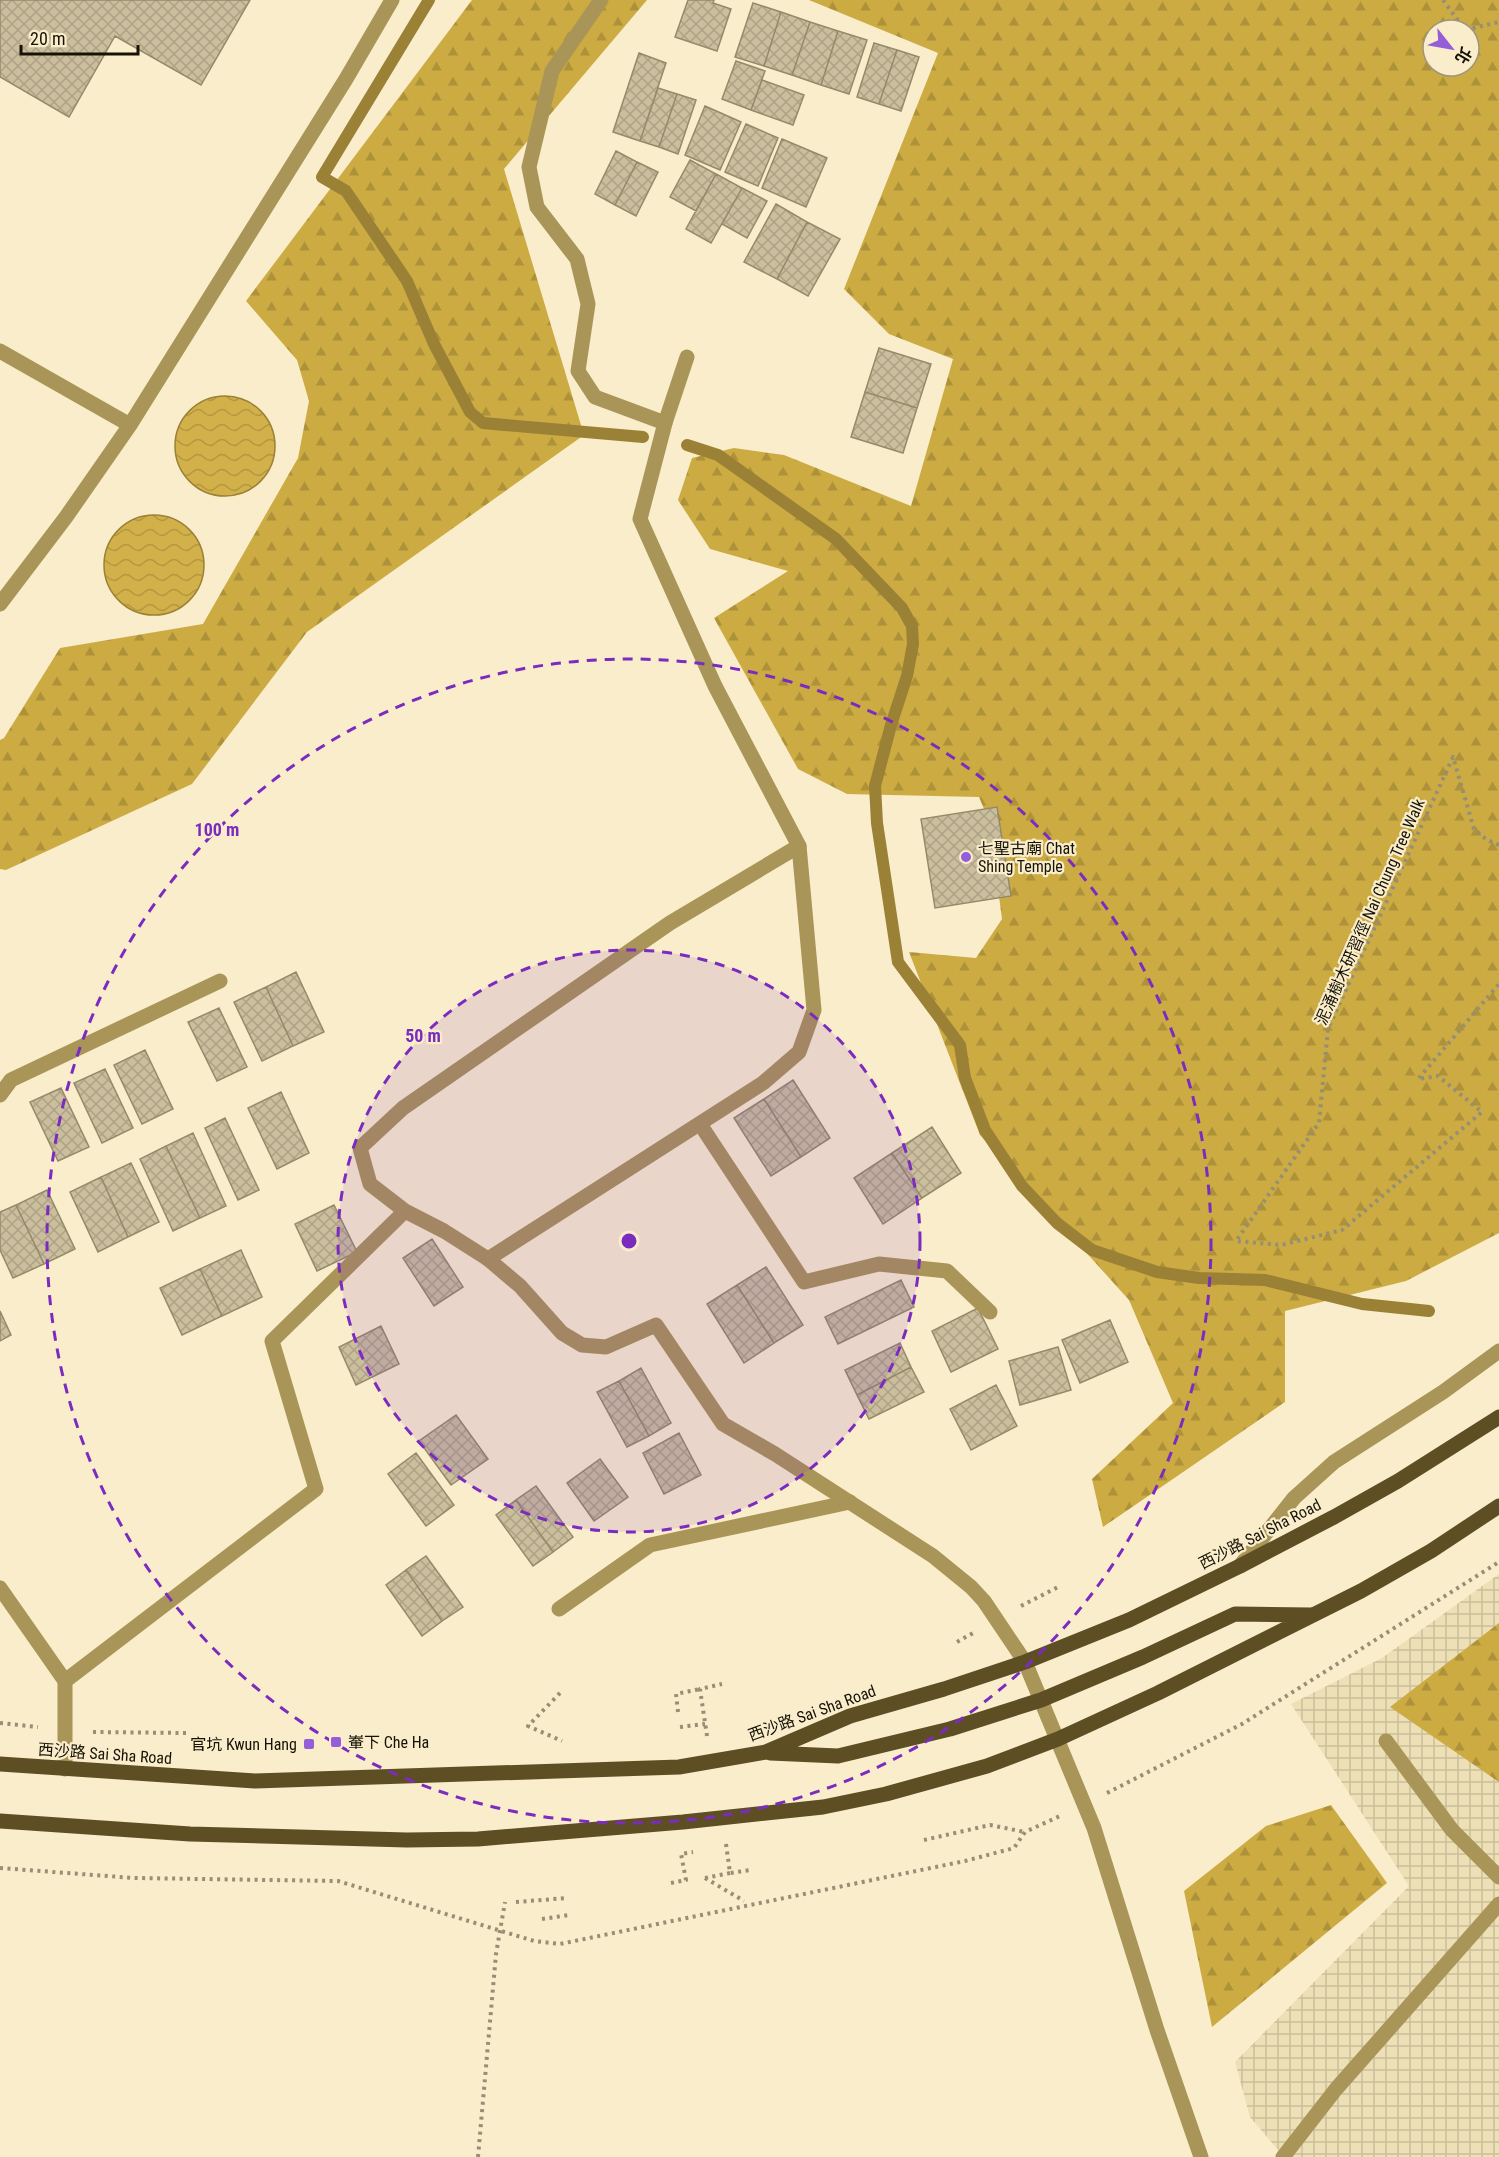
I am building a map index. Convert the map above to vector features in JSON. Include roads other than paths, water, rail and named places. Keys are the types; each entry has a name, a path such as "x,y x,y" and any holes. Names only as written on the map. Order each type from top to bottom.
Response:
{"main road":[{"name":"西沙路 Sai Sha Road","path":"0,1764 255,1781 679,1767 766,1752 850,1716 944,1689 1025,1662 1129,1620 1240,1566 1398,1481 1499,1417"},
{"path":"0,1821 190,1834 407,1840 478,1839 823,1807 886,1794 987,1766 1058,1739 1158,1694 1361,1591 1431,1551 1499,1506"},
{"path":"766,1752 838,1756 950,1729 1041,1700 1143,1657 1235,1614 1314,1615"}],"street":[{"path":"0,604 66,517 130,425 346,79 392,0"},
{"path":"601,0 552,71 529,167 537,207 577,259 588,304 578,371 595,397 665,423"},
{"path":"0,351 130,425"},
{"path":"488,1259 763,1083 800,1052 814,1010 799,846 716,686 640,519 665,423 687,357"},
{"path":"799,846 670,923 403,1108 360,1148 370,1184 405,1211 444,1231 488,1259 520,1286 562,1334 582,1345 606,1347 656,1325 723,1424 775,1454 933,1556 971,1587 984,1601 1025,1662 1094,1828 1157,2030 1201,2157"},
{"path":"0,1095 11,1080 220,981"},
{"path":"700,1124 804,1282 879,1264 947,1271 990,1312"},
{"path":"65,1681 316,1489 272,1341 405,1211"},
{"path":"1240,1566 1294,1498 1320,1473 1358,1445 1443,1392 1499,1351"},
{"path":"559,1608 650,1545 850,1502"},
{"path":"0,1588 65,1681 65,1769"},
{"path":"1386,1741 1452,1830 1499,1877"},
{"path":"1283,2157 1336,2089 1499,1904"}],"water":[{"path":"225,396 244,400 260,411 271,427 275,446 271,465 260,481 244,492 225,496 206,492 190,481 179,465 175,446 179,427 190,411 206,400"},
{"path":"154,515 173,519 189,530 200,546 204,565 200,584 189,600 173,611 154,615 135,611 119,600 108,584 104,565 108,546 119,530 135,519"}],"waterway":[{"path":"429,0 322,177 346,191 407,281 434,344 470,412 483,423 643,437"},
{"path":"687,445 718,455 836,539 902,608 912,626 913,644 907,676 875,786 877,823 898,962 960,1045 965,1078 985,1130 1022,1186 1057,1223 1092,1250 1157,1272 1199,1278 1265,1280 1362,1304 1429,1311"}],"place":[{"name":"七聖古廟 Chat Shing Temple","path":"966,857"},
{"name":"輋下 Che Ha","path":"336,1742"},
{"name":"官坑 Kwun Hang","path":"309,1744"}]}
